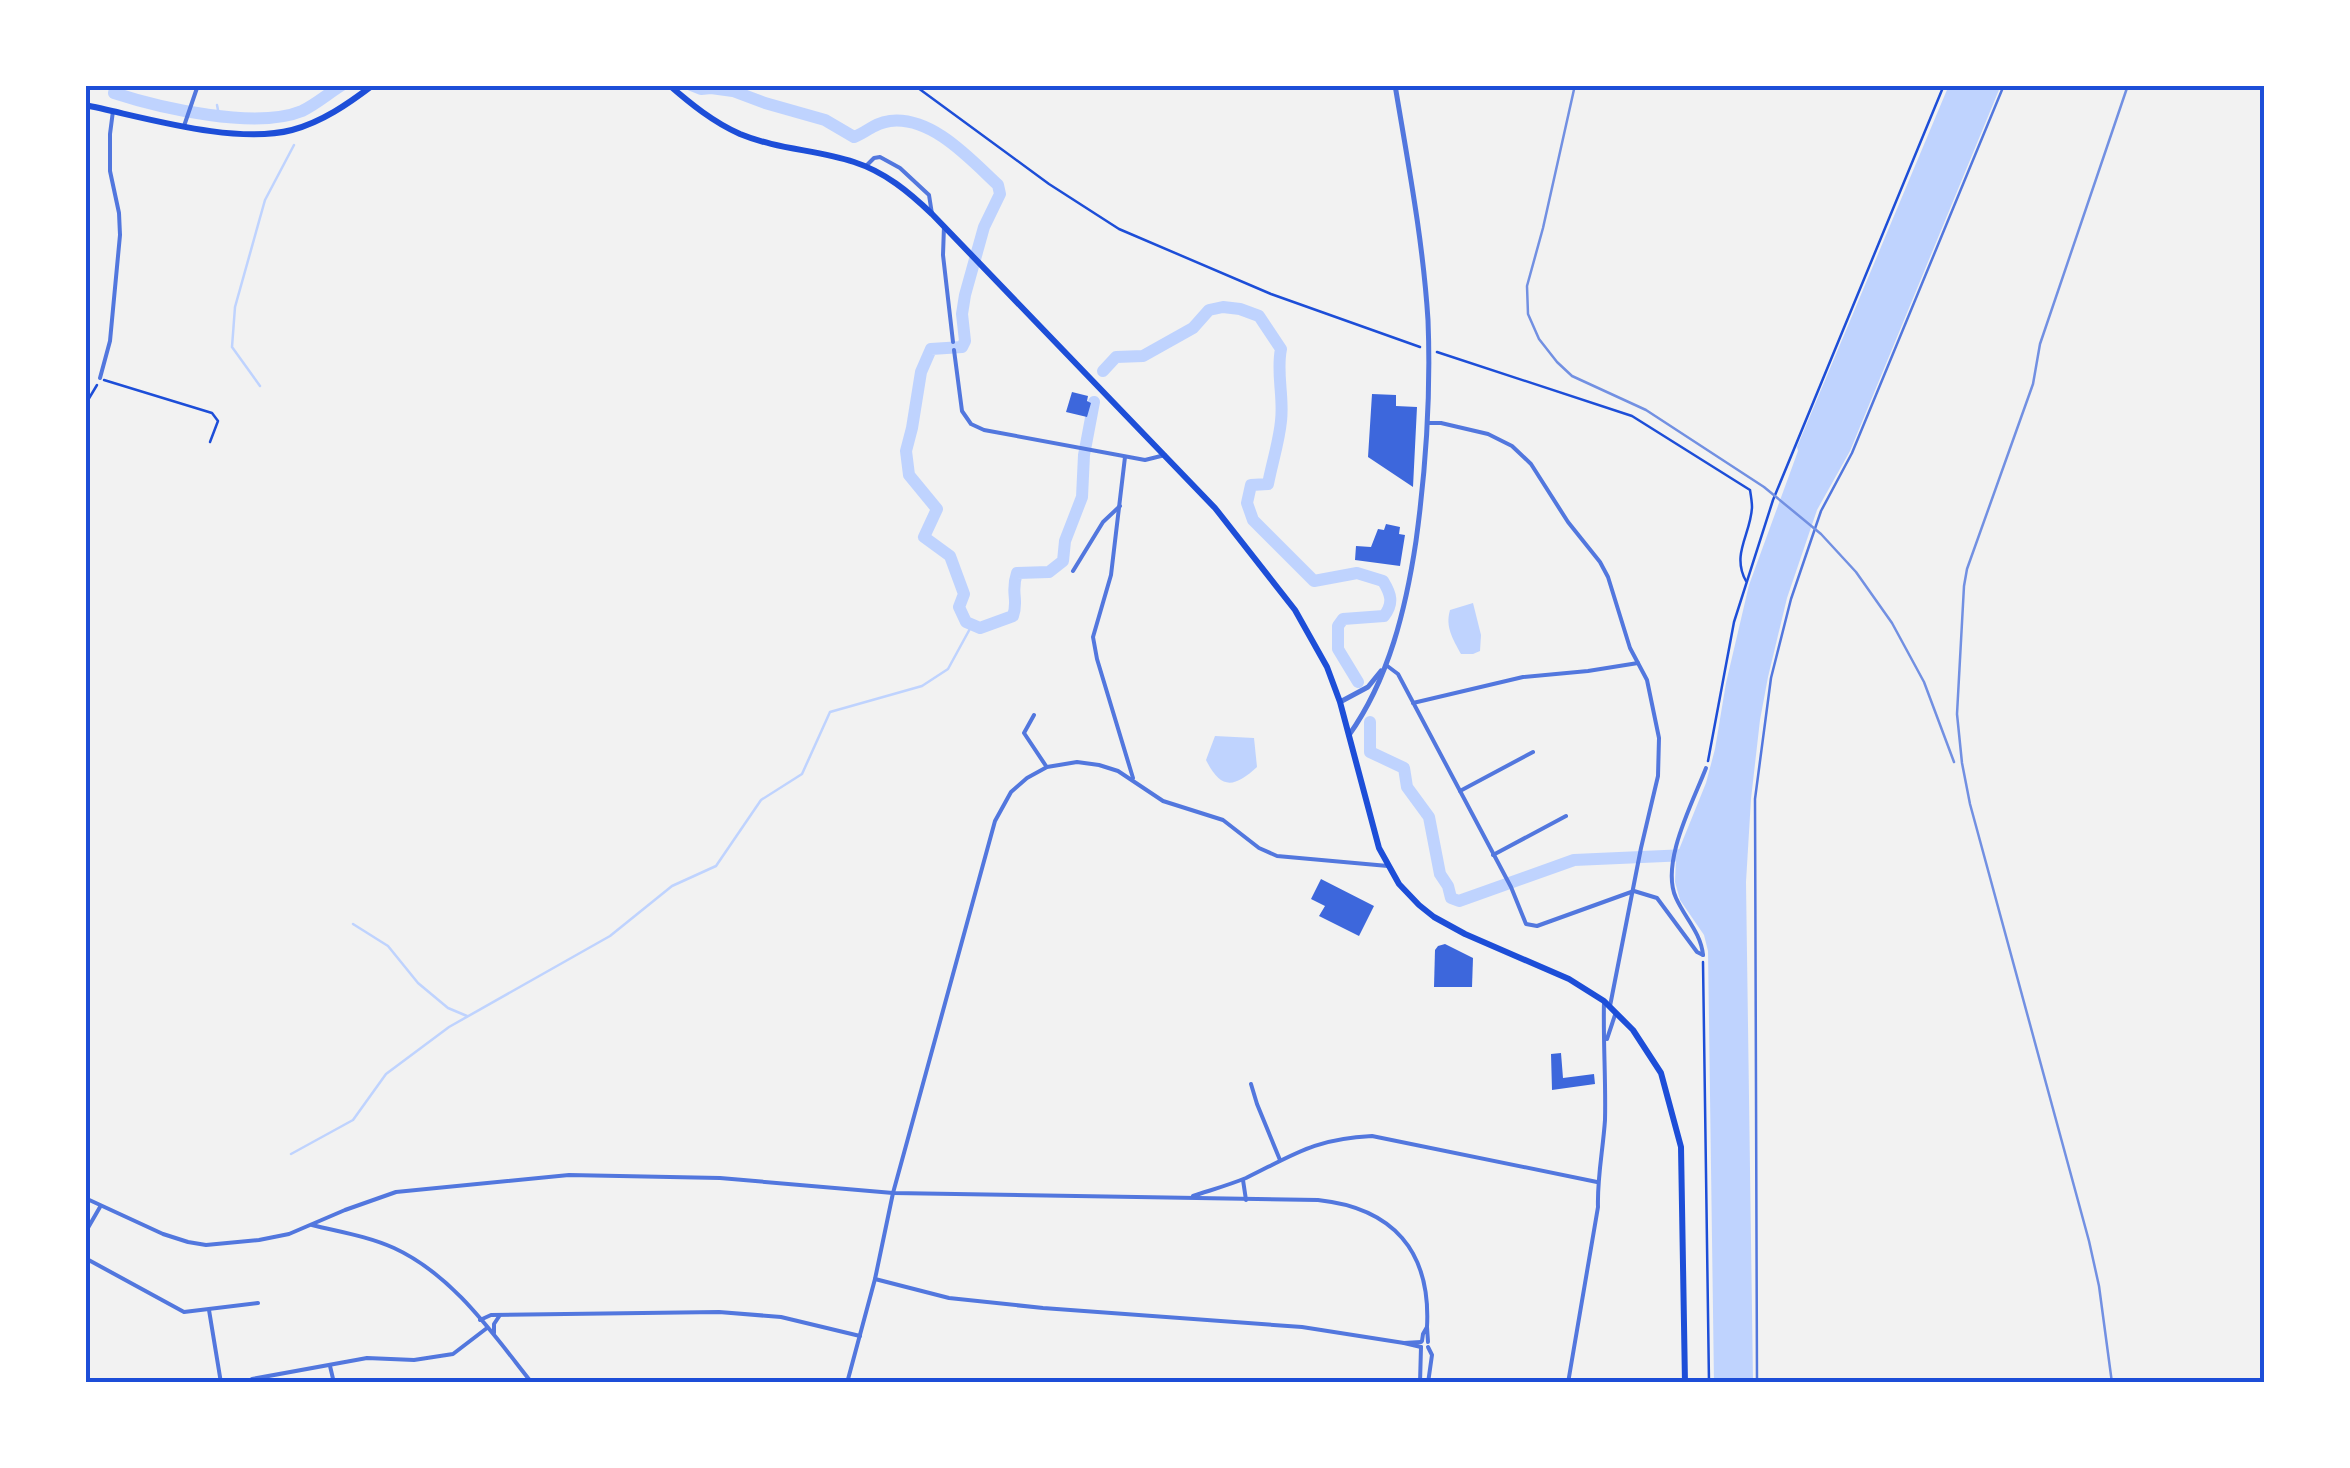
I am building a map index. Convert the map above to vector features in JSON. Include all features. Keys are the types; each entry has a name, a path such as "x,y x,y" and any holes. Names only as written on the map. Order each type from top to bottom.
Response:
{"main road":[{"path":"85,106 245,135 291,131 336,112 373,85"},
{"path":"669,85 710,118 742,134 866,166 896,183 932,214 1215,508 1294,610 1326,666 1340,702 1379,848 1399,884 1434,917 1569,979 1610,1006 1633,1030 1661,1072 1682,1147 1684,1383"}],"street":[{"path":"184,126 198,85"},
{"path":"1348,735 1386,665 1412,570 1424,484 1429,350 1423,264 1395,85"},
{"path":"100,378 112,320 120,235 110,171 113,111"},
{"path":"866,166 880,157 900,168 929,195 932,214"},
{"path":"944,226 943,254 953,342"},
{"path":"954,350 962,411 971,424 984,430 1126,457 1145,460 1166,455"},
{"path":"1428,423 1488,434 1512,446 1531,464 1608,577 1630,648 1647,680 1659,738 1658,776 1610,1006 1598,1207 1568,1383"},
{"path":"1126,457 1111,576 1093,636 1134,780"},
{"path":"1073,572 1104,522 1120,506"},
{"path":"1413,703 1523,677 1638,663"},
{"path":"1340,702 1368,687 1386,665"},
{"path":"1386,665 1396,670 1506,878 1526,924 1537,926 1634,890 1657,898 1703,955"},
{"path":"1034,715 1024,732 1047,767"},
{"path":"1460,791 1533,752"},
{"path":"846,1383 876,1278 893,1194 995,821 1011,792 1047,767 1077,762 1098,765 1134,780 1163,801 1224,820 1258,848 1277,856 1388,866"},
{"path":"1703,955 1700,940 1674,894 1673,856 1706,768"},
{"path":"1493,855 1566,816"},
{"path":"1606,1043 1610,1006"},
{"path":"1251,1084 1280,1160"},
{"path":"1187,1198 1243,1179 1319,1143 1345,1137 1372,1136 1597,1182"},
{"path":"85,1198 163,1234 206,1245 289,1234 396,1192 568,1174 720,1178 893,1194 1335,1202 1353,1206 1398,1233 1422,1271 1427,1290 1427,1326 1420,1383"},
{"path":"1243,1179 1246,1200"},
{"path":"85,1233 101,1206"},
{"path":"312,1225 362,1236 411,1257 454,1290 532,1383"},
{"path":"85,1258 184,1312 258,1303"},
{"path":"876,1278 949,1298 1302,1327 1424,1345 1432,1355 1428,1383"},
{"path":"209,1310 221,1383"},
{"path":"480,1320 500,1315 736,1314 781,1318 860,1336"},
{"path":"494,1336 494,1324 500,1315"},
{"path":"248,1383 252,1378 367,1358 414,1360 453,1354 487,1328"},
{"path":"330,1366 334,1383"}],"lane":[{"path":"1757,1383 1754,799 1771,678 1816,523 1852,452 2004,85"}],"path":[{"path":"914,85 1049,184 1118,229 1271,294 1632,416 1750,490 1752,509 1739,568 1746,580"},
{"path":"1706,768 1746,580 1792,451 1944,85"},
{"path":"85,405 100,378 212,413 218,422 210,442"},
{"path":"1703,955 1709,1383"}],"water":[{"path":"1949,85 2001,85 1850,451 1817,510 1787,598 1760,720 1746,882 1753,1383 1714,1383 1708,951 1704,935 1680,900 1675,882 1676,857 1706,783 1749,585 1797,447"},
{"path":"1473,603 1481,635 1480,651 1461,654 1449,627 1450,610"},
{"path":"1215,736 1254,738 1257,767 1235,782 1217,777 1206,760"}],"building":[{"path":"1072,392 1088,396 1091,403 1087,417 1066,412"},
{"path":"1372,394 1396,395 1396,406 1417,407 1413,487 1368,457"},
{"path":"1386,524 1400,527 1399,534 1405,535 1400,566 1355,560 1356,546 1371,547 1378,529 1384,530"},
{"path":"1321,879 1374,906 1359,936 1319,916 1325,906 1311,899"},
{"path":"1445,944 1473,958 1472,987 1434,987 1435,950"},
{"path":"1561,1053 1563,1078 1594,1074 1595,1084 1552,1090 1551,1054"}],"waterway":[{"path":"116,85 114,93 156,105 234,118 283,116 302,111 342,85"},
{"path":"691,85 733,91 825,120 854,137 890,121 921,125 949,141 998,185 1000,194 984,227 965,295 965,341 962,347 931,349 921,372 906,451 909,475 937,509 924,537 950,556 964,594 959,607 966,622 980,628 1013,616 1017,573 1049,572 1063,561 1065,541 1082,497 1084,455 1094,402"},
{"path":"217,105 219,115"},
{"path":"260,386 232,347 235,307 265,200 294,145"},
{"path":"1103,371 1116,357 1143,356 1193,328 1209,310 1240,309 1259,316 1281,349 1282,412 1268,484 1251,485 1247,503 1253,520 1314,581 1357,573 1383,581 1390,598 1384,616 1343,619 1338,626 1338,649 1358,682"},
{"path":"291,1154 353,1120 386,1074 449,1027 610,936 672,886 716,866 761,800 802,774 830,712 922,686 948,669 972,625"},
{"path":"1370,722 1370,752 1404,768 1407,787 1429,817 1440,874 1451,898 1459,901 1574,860 1687,855"},
{"path":"353,924 388,946 418,983 448,1008 467,1016"}],"railway":[{"path":"1575,85 1527,286 1528,314 1539,339 1572,376 1646,410 1764,487 1821,534 1856,572 1892,623 1924,682 1954,762"},
{"path":"2112,1383 2089,1241 1970,804 1957,714 1967,569 2033,384 2040,344 2128,85"}]}
